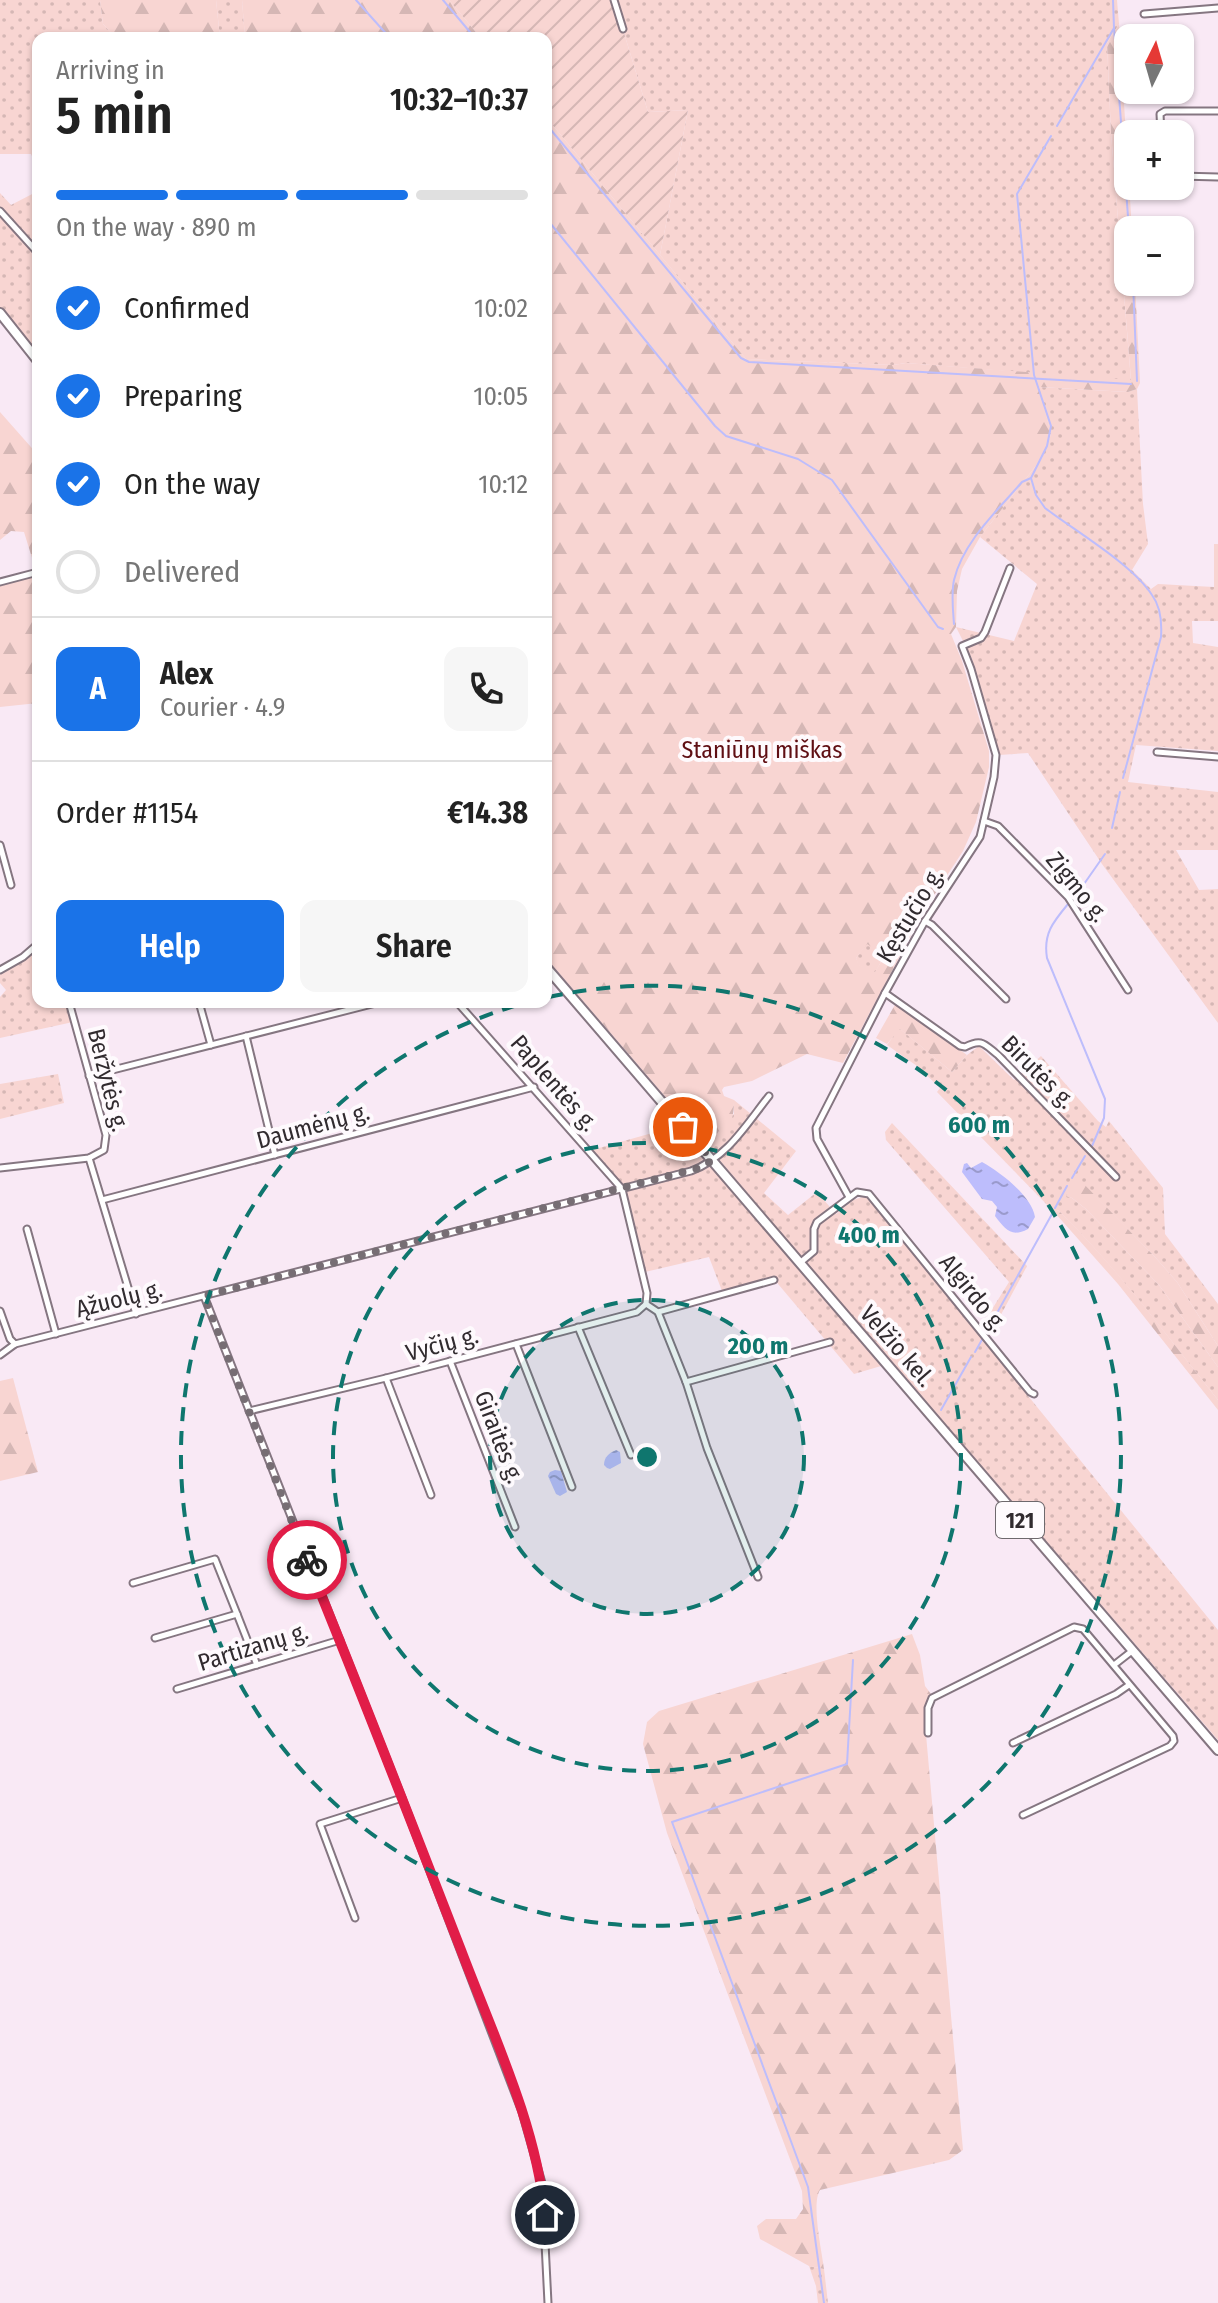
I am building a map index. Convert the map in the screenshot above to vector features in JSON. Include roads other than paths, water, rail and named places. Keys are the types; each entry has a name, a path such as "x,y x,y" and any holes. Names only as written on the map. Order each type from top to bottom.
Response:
{"main road":[{"path":"0,313 32,353"},
{"name":"Velžio kel.","path":"552,974 1218,1750"}],"street":[{"path":"614,0 623,29"},
{"path":"1144,14 1218,8"},
{"path":"1160,120 1160,114 1165,111 1218,111"},
{"path":"1194,176 1218,177"},
{"path":"0,211 32,246"},
{"name":"Kęstučio g.","path":"849,1197 819,1144 816,1128 925,921 980,837 996,755 962,646 981,638 985,632 1010,568"},
{"path":"0,582 32,574"},
{"path":"1157,752 1218,757"},
{"name":"Zigmo g.","path":"984,821 998,826 1068,897 1128,990"},
{"path":"0,845 11,885"},
{"path":"925,921 1006,999"},
{"path":"0,970 32,949"},
{"name":"Birutės g.","path":"885,993 960,1046 983,1043 1116,1177"},
{"name":"Beržytės g.","path":"71,1008 107,1140 102,1153 89,1158"},
{"path":"201,1008 211,1045"},
{"path":"89,1076 356,1008"},
{"name":"Paplentės g.","path":"462,1008 622,1189"},
{"path":"246,1036 275,1155"},
{"name":"Daumėnų g.","path":"102,1200 534,1087"},
{"path":"712,1160 727,1150 769,1096"},
{"path":"0,1168 89,1158 136,1314"},
{"name":"Ąžuolų g.","path":"0,1355 15,1344 691,1171 712,1160"},
{"path":"622,1189 647,1293 646,1304 658,1312 758,1577"},
{"name":"Algirdo g.","path":"849,1197 861,1191 873,1197 1034,1394"},
{"path":"800,1263 814,1251 817,1222 849,1197"},
{"path":"27,1229 56,1334"},
{"path":"658,1312 774,1280"},
{"path":"204,1296 493,2032 535,2152 545,2215 548,2303"},
{"name":"Vyčių g.","path":"249,1411 637,1312 646,1304"},
{"path":"0,1311 10,1339 15,1344"},
{"path":"578,1327 631,1455"},
{"path":"686,1382 830,1342"},
{"path":"516,1344 572,1487"},
{"name":"Giraitės g.","path":"450,1361 515,1527"},
{"path":"386,1378 431,1495"},
{"path":"133,1583 215,1559 257,1665"},
{"path":"155,1638 237,1614"},
{"path":"928,1733 928,1708 932,1698 1077,1626 1083,1629 1173,1736 1173,1743 1023,1815"},
{"name":"Partizanų g.","path":"177,1689 340,1640"},
{"path":"1114,1665 1132,1650"},
{"path":"1013,1743 1129,1685"},
{"path":"355,1918 320,1824 402,1798"}],"water":[{"path":"982,1162 1006,1178 1028,1201 1035,1217 1028,1229 1017,1233 1005,1228 995,1216 997,1207 992,1201 982,1199 962,1172 964,1164 971,1168"},
{"path":"616,1450 620,1452 621,1463 607,1468 604,1465 606,1458"},
{"path":"555,1470 561,1471 567,1492 560,1496 556,1494 548,1476"}],"waterway":[{"path":"356,0 385,32"},
{"path":"443,0 470,32"},
{"path":"1057,126 1114,28 1113,0"},
{"path":"1120,104 1128,216"},
{"path":"552,131 741,358 749,362 1131,384"},
{"path":"1051,136 1017,194 1034,375 1051,426 1047,446 1031,478 1036,495 1045,508 1131,572 1152,595 1159,610 1161,637 1123,778"},
{"path":"552,225 715,426 726,436 798,459 832,480 938,627 943,629"},
{"path":"1134,296 1137,381"},
{"path":"954,624 953,585 958,566 992,516 1022,482 1031,478"},
{"path":"1112,828 1120,792"},
{"path":"1077,894 1105,854"},
{"path":"1068,904 1050,929 1046,950 1105,1099 1104,1118 1092,1146"},
{"path":"1072,1178 1085,1156"},
{"path":"1055,1208 1067,1186"},
{"path":"987,1331 1052,1214"},
{"path":"975,1352 983,1338"},
{"path":"941,1410 971,1357"},
{"path":"824,2303 808,2187 672,1822 847,1764 853,1660"}],"park label":[{"name":"Staniūnų miškas","path":"762,750"}]}
